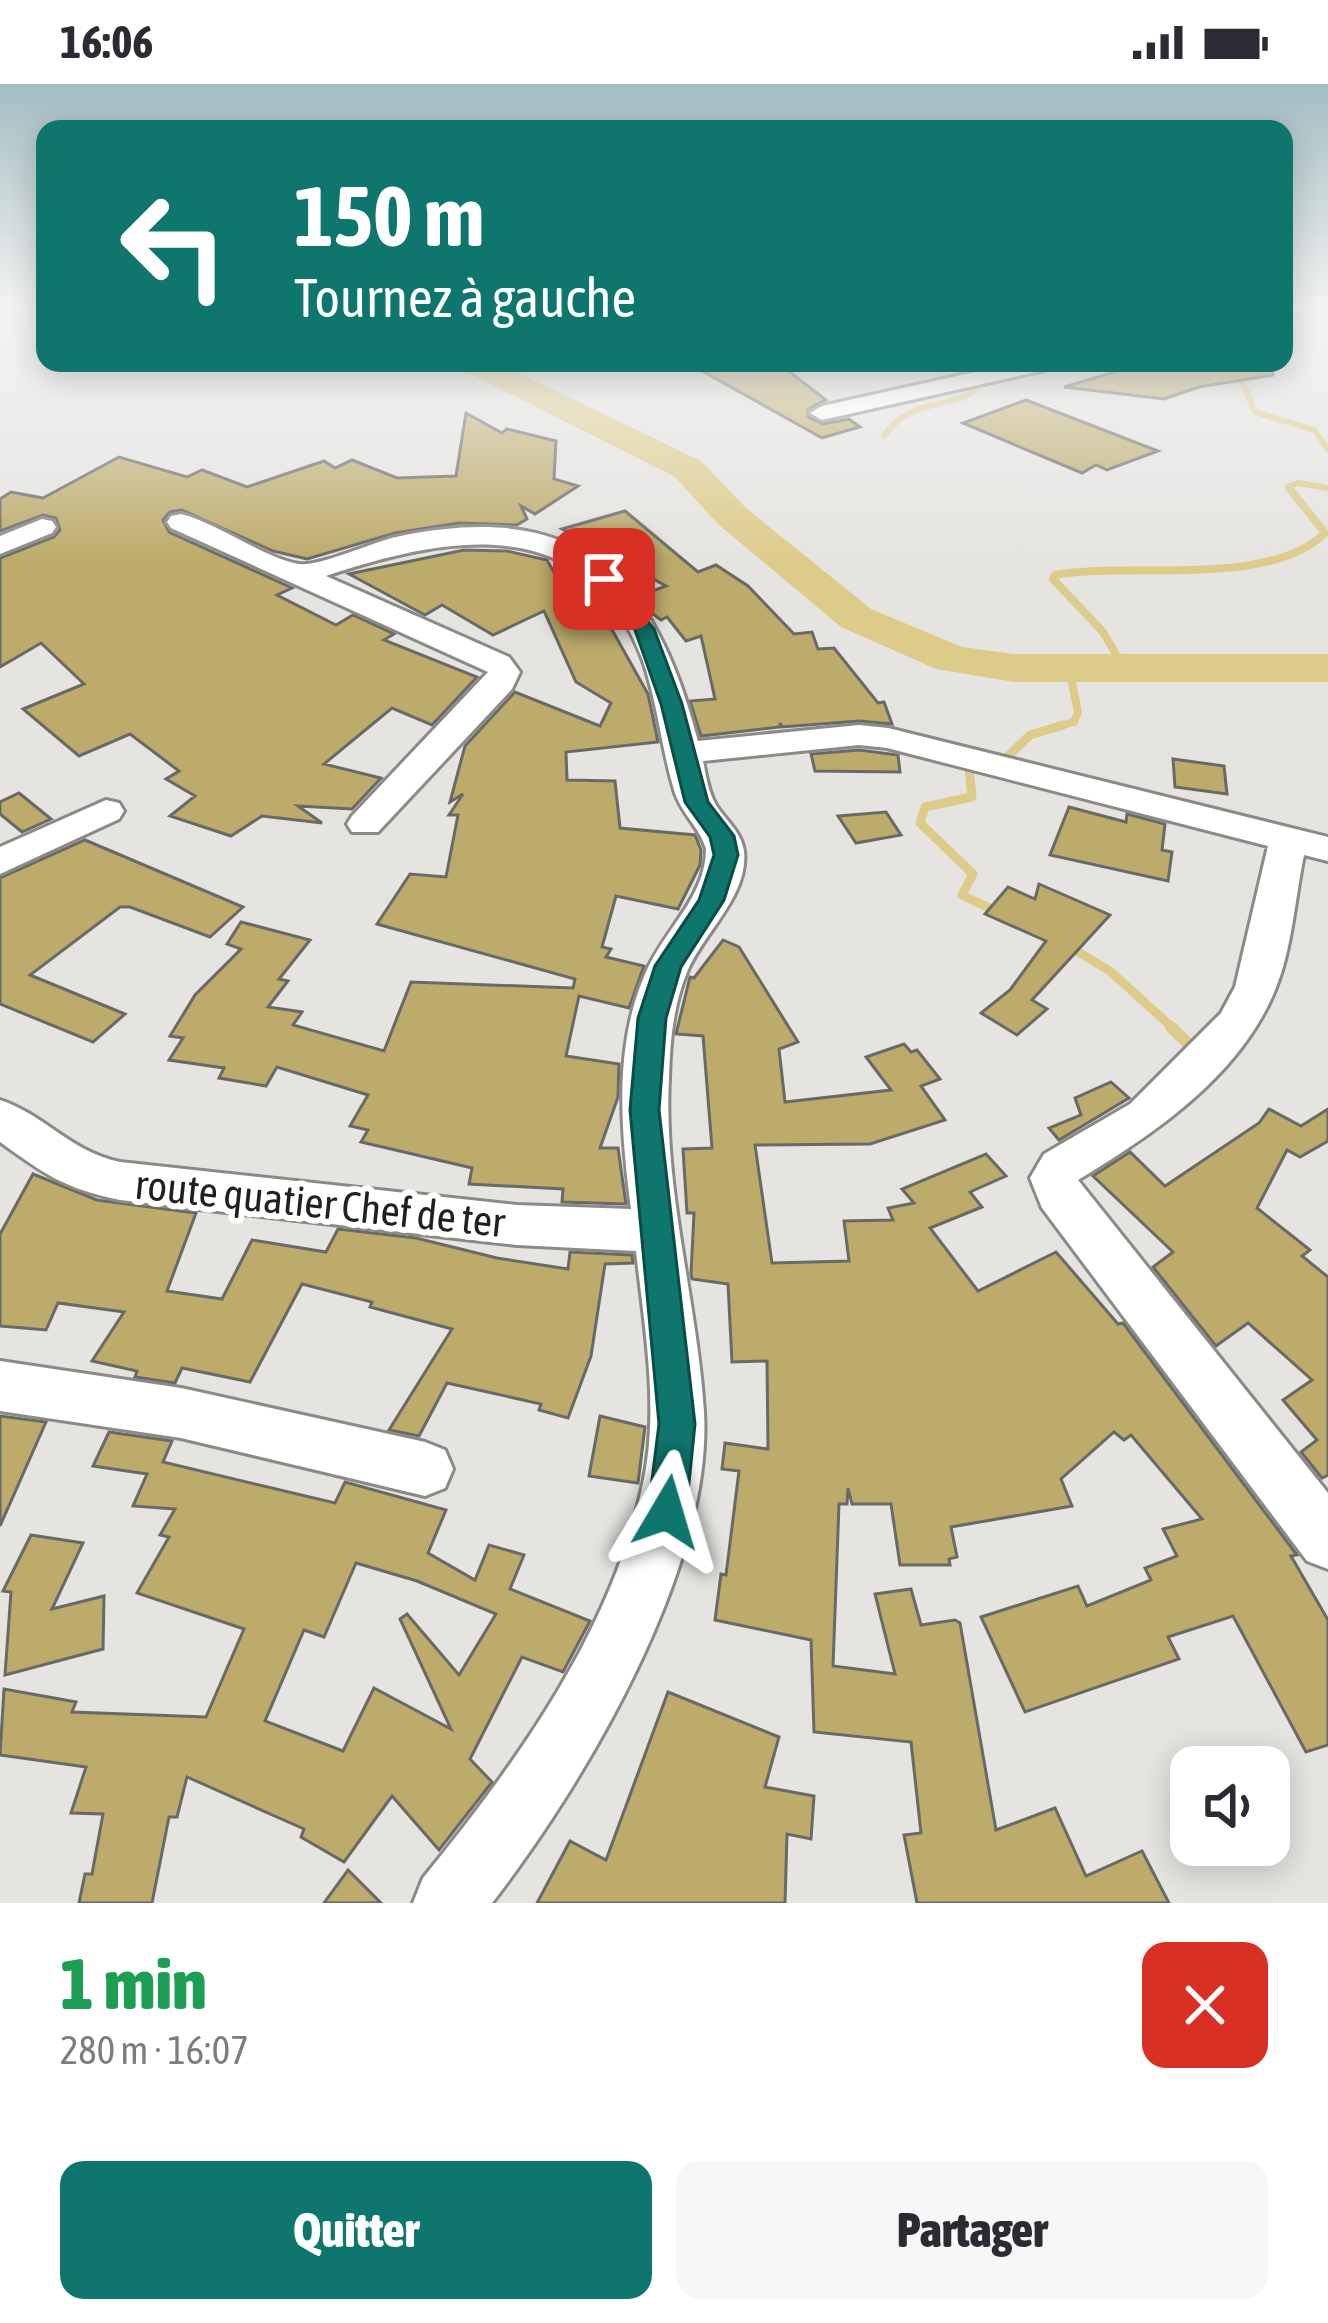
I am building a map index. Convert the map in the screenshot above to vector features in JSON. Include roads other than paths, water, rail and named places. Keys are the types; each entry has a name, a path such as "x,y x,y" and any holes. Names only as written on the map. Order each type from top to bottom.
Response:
{"street":[{"path":"822,413 921,391"},
{"path":"181,523 498,664 504,672 501,682 365,824"},
{"path":"0,546 42,527"},
{"path":"297,576 449,532 523,535 562,548 604,579 644,629 672,704 697,802 722,836 726,855 711,900 668,966 652,1018 644,1110 677,1424 667,1512 628,1619 567,1728 474,1872 448,1903"},
{"path":"683,753 859,735 914,744 977,764 1308,845 1256,987 1237,1023 1146,1116 1061,1167 1054,1178 1059,1194 1328,1540"},
{"path":"0,862 106,811"},
{"name":"route quatier Chef de ter","path":"0,1118 77,1172 120,1181 518,1225 658,1231"},
{"path":"0,1386 181,1413 425,1469"}],"waterway":[{"path":"530,391 688,469 732,516 856,618 952,659 1014,668 1328,668"},
{"path":"884,436 910,413 973,391"},
{"path":"1246,391 1255,412 1314,430 1328,449"},
{"path":"1292,492 1288,487 1298,483 1328,488"},
{"path":"1124,668 1103,632 1053,579 1055,575 1234,567 1300,550 1325,533 1290,489"},
{"path":"186,512 219,525"},
{"path":"1055,728 1074,722 1078,712 1069,668"},
{"path":"1055,728 1063,725"},
{"path":"1005,759 1030,735 1055,728"},
{"path":"976,761 969,769 972,797 925,807 920,823 973,874 962,895 1002,914"},
{"path":"1068,946 1110,971 1175,1030"},
{"path":"1171,1027 1199,1054"}]}
